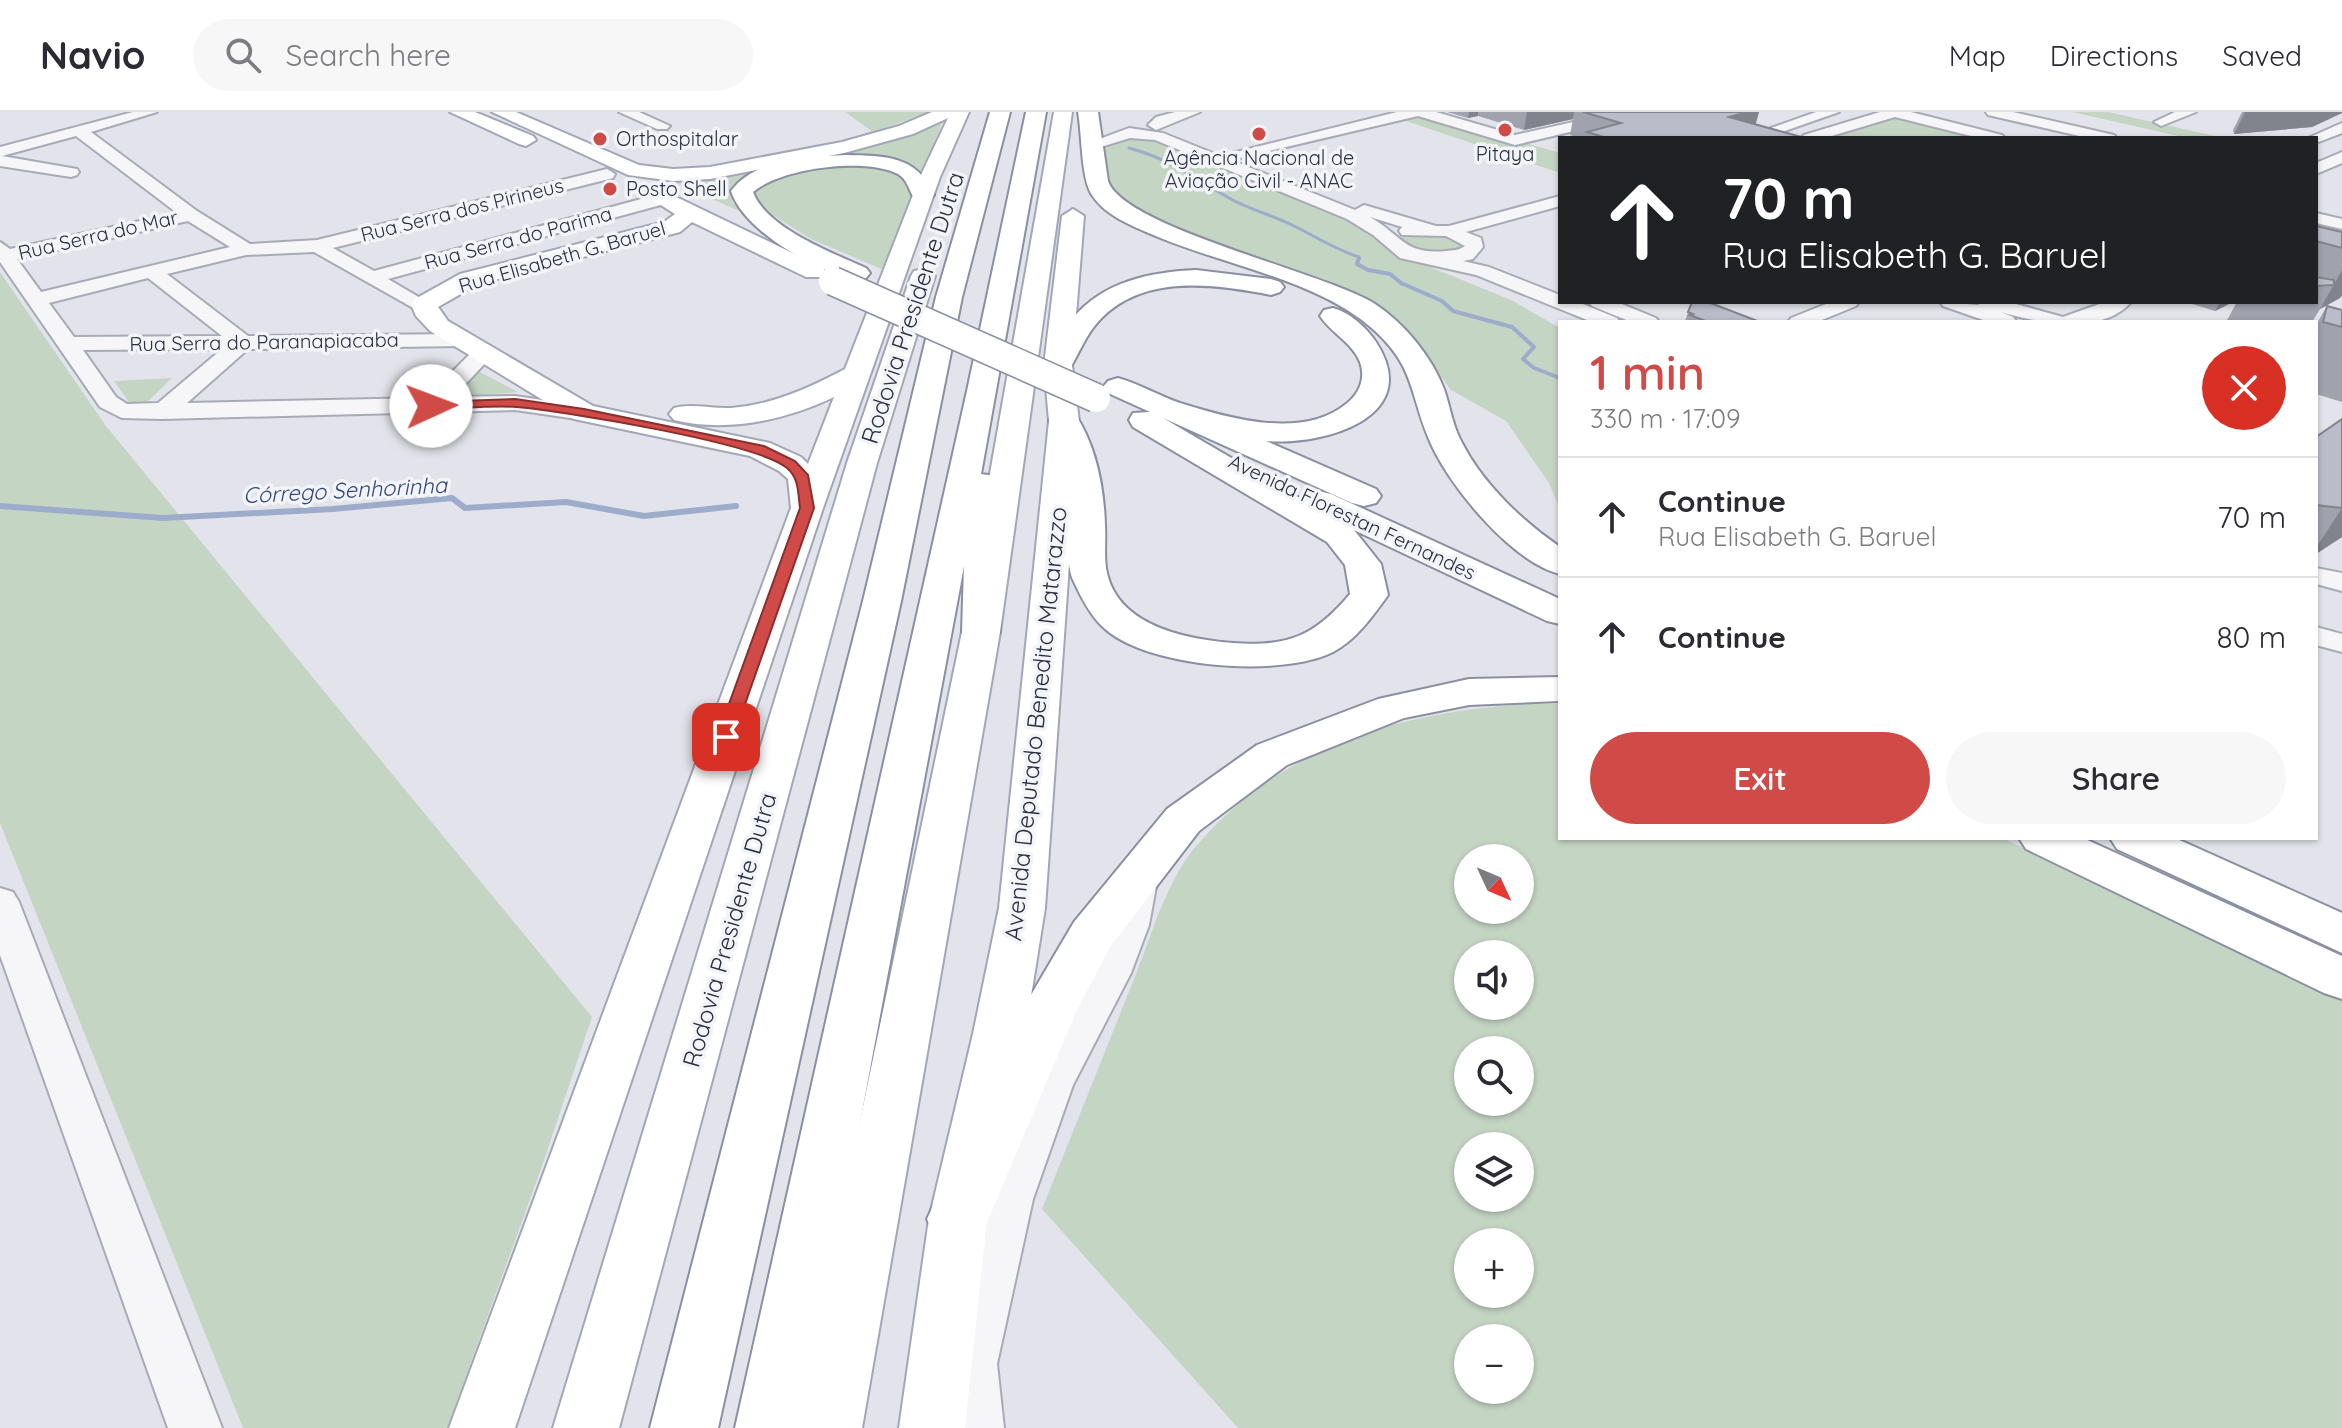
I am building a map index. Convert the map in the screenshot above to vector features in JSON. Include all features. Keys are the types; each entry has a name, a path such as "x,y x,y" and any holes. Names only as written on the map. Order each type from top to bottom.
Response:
{"highway":[{"name":"Rodovia Presidente Dutra","path":"684,1428 882,601 949,297 1000,112"},
{"path":"769,1428 982,391 1036,112"},
{"path":"1087,112 1094,144 1093,172 1103,196 1128,217 1292,274 1364,308 1380,321 1410,351 1429,389 1446,443 1482,496 1511,525 1558,561"},
{"path":"923,195 919,183 907,171 876,163 812,164 772,173 745,186 741,196 757,215 835,275 1093,402 1274,432 1311,428 1348,419 1373,398 1379,378 1374,358 1359,336 1335,317 1300,298 1270,287 1229,280 1186,278 1145,284 1118,293 1100,305 1083,323 1058,365"},
{"path":"981,632 982,391"},
{"path":"1093,402 1079,451 1085,491 1089,575 1116,620 1165,643 1206,652 1264,656 1313,647 1343,627 1369,595 1363,564 1339,535 1154,414"},
{"name":"Avenida Florestan Fernandes","path":"1154,414 1558,580"},
{"name":"Avenida Florestan Fernandes","path":"1154,414 1558,612"},
{"path":"958,1219 1050,1010 1092,935 1183,820 1272,755 1393,708 1469,692 1558,689"},
{"path":"2046,840 2342,979"},
{"path":"2137,840 2342,934"}],"main road":[{"path":"459,112 662,199 683,225 835,275"},
{"path":"501,112 799,245"},
{"path":"635,171 687,175 735,169 872,141 947,112"},
{"path":"482,1428 538,1262 807,508 923,195 960,112"},
{"name":"Rodovia Presidente Dutra","path":"586,1428 862,463 979,112"},
{"path":"829,1428 981,632 1063,112"},
{"name":"Avenida Deputado Benedito Matarazzo","path":"932,1428 958,1219 999,1034 1022,908 1093,402 1058,365 1081,129 1087,112"},
{"name":"Rua Elisabeth G. Baruel","path":"683,225 646,241 482,283 460,296 454,307 461,316 591,396 690,415 731,417 773,411 815,397 858,373"},
{"name":"Rua Elisabeth G. Baruel","path":"683,225 469,279 424,304 429,316 439,326 584,413 759,449 790,464 803,477 807,508"}],"street":[{"path":"0,152 150,112"},
{"path":"626,112 662,126"},
{"path":"1123,133 1114,128 1116,124 1193,112"},
{"path":"1228,156 1418,112 1485,134 1515,140 1637,112"},
{"path":"1788,112 1776,120 1790,135"},
{"path":"1790,135 1832,112"},
{"path":"1790,135 1865,112"},
{"path":"1758,128 1790,135 1895,112 1989,136"},
{"path":"1993,112 2100,136"},
{"path":"2161,122 2189,112"},
{"path":"1149,119 1228,156 1362,209 1429,229 1449,231 1558,202"},
{"path":"2318,137 2342,128"},
{"path":"79,131 191,215 246,249"},
{"path":"1094,144 1123,133 1149,134 1172,141 1353,215 1392,240 1398,250 1407,254 1482,271 1558,301"},
{"path":"2318,168 2342,157"},
{"path":"0,161 71,172"},
{"name":"Rua Serra dos Pirineus","path":"34,300 246,249 293,250 317,246 607,174"},
{"name":"Rua Serra do Parima","path":"374,277 662,199"},
{"path":"1433,258 1466,255 1486,233 1558,212"},
{"name":"Rua Serra do Mar","path":"3,252 191,215"},
{"path":"2318,218 2342,224"},
{"path":"1392,240 1400,233 1429,229"},
{"path":"1449,231 1558,285"},
{"path":"317,246 415,303"},
{"path":"3,252 108,402 122,411 515,403 584,413"},
{"path":"151,271 243,342 162,412"},
{"path":"1565,304 1605,320"},
{"path":"1604,304 1644,320"},
{"path":"1803,320 1844,304"},
{"path":"1956,304 2004,320"},
{"path":"1994,304 2050,320"},
{"path":"2078,320 2116,304"},
{"name":"Rua Serra do Paranapiacaba","path":"66,344 243,342 473,347"},
{"path":"431,406 473,347"},
{"path":"2318,637 2342,643"},
{"path":"977,1428 971,1364 1010,1199 1052,1084 1111,973 1130,925 1140,872"},
{"path":"0,902 195,1428"}],"green space":[{"path":"845,112 930,112 873,132"},
{"path":"2072,112 2108,112 2215,136 2178,136"},
{"path":"1422,113 1558,152 1558,172 1400,119"},
{"path":"945,115 922,176 911,168 826,160 735,190 732,202 744,213 673,182 713,177"},
{"path":"1899,117 1977,136 1837,136"},
{"path":"1143,136 1340,216 1396,253 1511,300 1558,327 1558,504 1549,483 1506,421 1451,390 1420,348 1328,286 1300,273 1136,215 1106,178 1103,141"},
{"path":"846,165 877,167 894,172 914,194 886,271 811,239 755,204 752,192 771,179 796,171"},
{"path":"1440,231 1473,246 1432,257 1395,240 1408,233"},
{"path":"0,272 106,426 592,1017 541,1169 447,1428 243,1428 0,823"},
{"path":"476,370 518,392 453,398"},
{"path":"172,378 143,406 131,405 114,381"},
{"path":"1558,704 1558,840 2006,840 2342,997 2342,1428 1238,1428 1042,1209 1163,904 1191,853 1224,817 1256,790 1291,767 1366,733 1487,707"}],"building":[{"path":"1583,112 1747,112 1729,117 1798,136 1600,136 1587,132 1621,123"},
{"path":"2318,226 2342,232 2342,248 2318,242"},
{"path":"2318,277 2334,280 2334,285 2318,286"},
{"path":"1691,304 1713,304 1755,320 1703,320 1688,312"},
{"path":"2327,306 2342,310 2342,327 2323,322"},
{"path":"2342,419 2342,508 2318,505 2318,436"}],"waterway":[{"path":"1129,148 1169,163 1236,202 1292,225 1359,257 1358,260"},
{"path":"1359,258 1357,264 1368,270 1390,274 1401,283 1442,301 1453,311 1512,327 1534,347 1523,359 1534,368 1558,377"},
{"name":"Córrego Senhorinha","path":"0,506 163,518 333,509 452,498 465,508 566,502 644,516 736,506"}],"place":[{"name":"Pitaya","path":"1505,130"},
{"name":"Agência Nacional de Aviação Civil - ANAC","path":"1259,134"},
{"name":"Orthospitalar","path":"600,139"},
{"name":"Posto Shell","path":"610,189"}],"route":[{"path":"431,406 515,403 584,413 759,449 790,464 803,477 807,508 726,737"}]}
